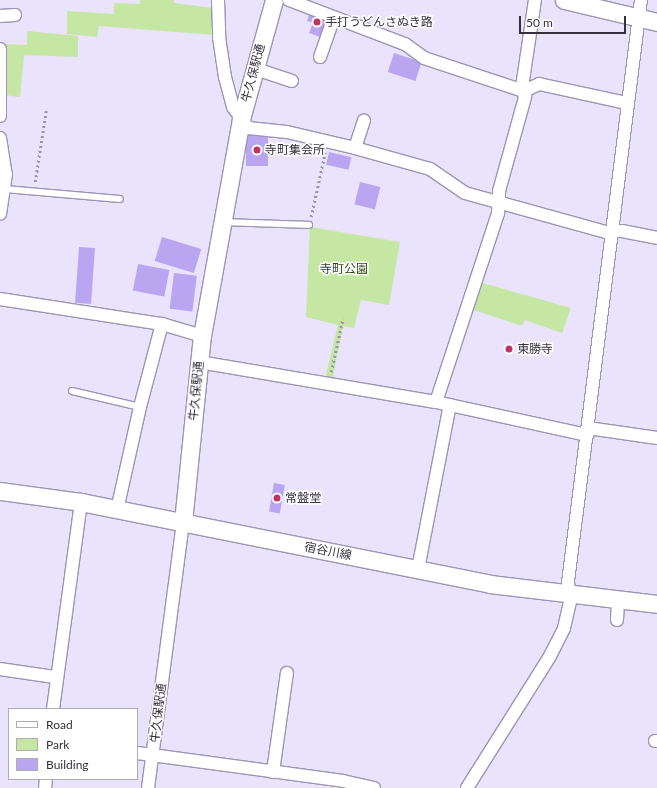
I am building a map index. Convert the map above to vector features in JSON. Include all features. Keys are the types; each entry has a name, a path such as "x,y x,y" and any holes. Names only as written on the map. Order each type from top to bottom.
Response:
{"main road":[{"name":"牛久保駅通","path":"183,522 202,336 224,222 241,119 253,68 274,0"},
{"path":"564,0 657,22"},
{"name":"宿谷川線","path":"0,491 81,502 490,584 618,601 657,604"}],"street":[{"path":"218,0 219,37 225,77 233,107 248,128 328,140 430,168 465,193 606,232 614,231 657,238"},
{"path":"289,0 405,44 424,58 524,91 539,84 627,103"},
{"path":"436,402 498,213 498,202 525,98 522,87 535,0"},
{"path":"467,788 560,639 570,594 568,582 614,231 627,103 641,0"},
{"path":"0,16 15,15"},
{"path":"320,57 334,17"},
{"path":"0,49 0,116"},
{"path":"253,68 292,81"},
{"path":"355,148 364,120"},
{"path":"0,138 5,162 5,189 0,214"},
{"path":"0,299 52,305 162,324 202,336"},
{"path":"117,510 140,407 162,324"},
{"path":"199,362 436,402 588,432 657,438"},
{"path":"418,569 450,405"},
{"path":"53,708 55,677 81,502"},
{"name":"牛久保駅通","path":"148,788 183,522"},
{"path":"617,620 618,601"},
{"path":"0,669 55,677"},
{"path":"273,772 287,673"},
{"path":"138,754 273,772 374,788"}],"lane":[{"path":"5,189 34,193 120,199"},
{"path":"224,222 309,225"},
{"path":"72,391 140,407"}],"path":[{"path":"34,193 46,111"},
{"path":"309,225 328,140"},
{"path":"328,384 343,318"}],"green space":[{"path":"140,0 174,0 174,3 214,8 216,35 99,26 97,37 67,34 67,11 114,14 114,3 140,4"},
{"path":"27,31 78,36 78,57 24,55 20,97 4,95 4,44 27,45"},
{"name":"寺町公園","path":"310,227 400,242 389,305 361,300 354,328 343,326 332,381 325,379 338,325 306,317"},
{"path":"479,282 571,308 562,333 525,320 522,326 471,309"}],"building":[{"path":"310,12 327,18 320,37 309,33 313,23 307,21"},
{"path":"394,53 422,62 415,81 388,72"},
{"name":"寺町集会所","path":"246,134 268,134 268,166 246,166"},
{"path":"329,152 351,157 348,170 326,165"},
{"path":"360,182 380,187 375,209 354,204"},
{"path":"162,237 201,249 194,273 155,261"},
{"path":"79,247 95,248 91,304 75,303"},
{"path":"138,264 169,270 164,297 133,291"},
{"path":"174,273 197,276 192,312 170,309"},
{"name":"常盤堂","path":"274,483 285,485 280,513 269,512"}],"place":[{"name":"手打うどんさぬき路","path":"317,22"},
{"name":"寺町集会所","path":"257,150"},
{"name":"東勝寺","path":"509,349"},
{"name":"常盤堂","path":"277,498"}]}
